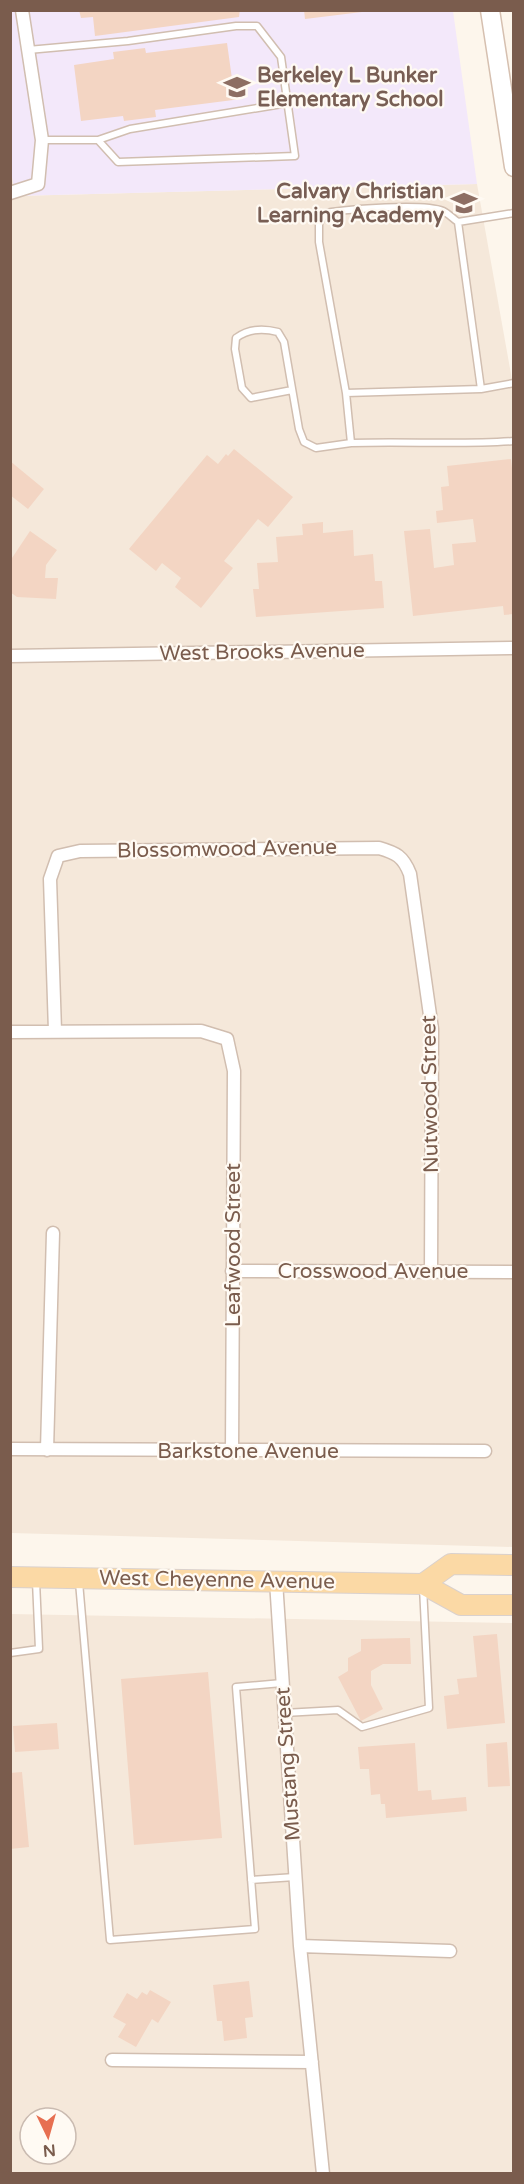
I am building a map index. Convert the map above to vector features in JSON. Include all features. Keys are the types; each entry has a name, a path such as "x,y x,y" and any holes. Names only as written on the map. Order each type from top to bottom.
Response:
{"main road":[{"path":"490,10 513,167"},
{"path":"423,1584 451,1564 513,1565"},
{"name":"West Cheyenne Avenue","path":"10,1577 423,1584 461,1605 513,1605"}],"street":[{"path":"10,193 38,184 42,140 22,10"},
{"name":"West Brooks Avenue","path":"10,656 513,648"},
{"name":"Blossomwood Avenue","path":"55,1031 50,879 58,856 80,851 319,848 379,848 395,852"},
{"name":"Nutwood Street","path":"395,852 406,863 410,874 432,1029 431,1271"},
{"path":"10,1032 55,1031"},
{"name":"Leafwood Street","path":"55,1031 201,1031 227,1039 234,1071 232,1451"},
{"path":"47,1450 53,1233"},
{"name":"Crosswood Avenue","path":"232,1271 513,1272"},
{"name":"Barkstone Avenue","path":"10,1449 485,1451"},
{"name":"Mustang Street","path":"276,1581 300,1946 322,2174"},
{"path":"300,1946 450,1951"},
{"path":"112,2060 312,2062"}],"lane":[{"path":"28,50 128,41 237,26 257,26 281,57 295,156 118,162 98,140"},
{"path":"42,140 98,140 130,129 288,103"},
{"path":"351,443 346,393 320,242 319,223 326,213 345,209 426,208 443,211 458,222 513,213"},
{"path":"458,222 481,388"},
{"path":"292,390 251,398 242,388 235,349 236,338 244,332 265,328 278,332 284,342 299,429 304,442 316,448 351,443 513,441"},
{"path":"346,393 481,388 513,383"},
{"path":"10,1653 39,1649 36,1578"},
{"path":"78,1578 110,1940 255,1929 236,1687 282,1683"},
{"path":"284,1713 338,1710 362,1728 429,1708 423,1584"},
{"path":"251,1880 295,1876"}],"shaded area":[{"name":"Berkeley L Bunker Elementary School","path":"10,11 453,11 477,184 15,196 10,164"},
{"path":"10,164 16,196 477,184 514,391 513,1547 11,1533"},
{"path":"10,1614 513,1623 513,2173 11,2173"}],"building":[{"path":"79,10 240,10 239,17 95,36 93,17 81,18"},
{"path":"304,10 362,10 362,12 305,19"},
{"path":"227,43 233,86 239,85 241,99 155,110 156,117 124,121 123,116 81,121 74,65 114,59 113,52 145,48 146,53"},
{"path":"234,449 293,497 268,527 258,519 224,561 233,568 201,608 175,587 181,578 162,563 156,571 129,549 207,455 218,464 226,454 228,456"},
{"path":"511,459 514,486 514,614 504,615 503,606 413,616 404,531 430,529 434,568 454,565 452,544 476,542 473,519 437,523 436,511 443,510 441,487 449,486 447,466"},
{"path":"10,461 44,489 28,509 10,495"},
{"path":"323,522 323,533 353,530 354,556 373,554 375,581 382,581 384,608 256,617 253,589 259,589 257,563 278,562 276,537 303,535 302,524"},
{"path":"30,531 57,550 46,565 45,578 58,578 56,599 17,597 10,592 10,561"},
{"path":"497,1634 505,1723 447,1729 444,1696 459,1694 457,1679 477,1677 473,1636"},
{"path":"410,1638 411,1664 383,1664 371,1671 371,1685 383,1709 361,1721 338,1677 348,1671 348,1658 361,1651 361,1639"},
{"path":"208,1672 222,1838 134,1845 121,1679"},
{"path":"57,1723 59,1749 15,1752 13,1726"},
{"path":"507,1742 510,1786 488,1787 486,1744"},
{"path":"415,1743 418,1791 431,1790 432,1800 466,1797 467,1811 386,1818 385,1804 381,1804 380,1794 371,1795 369,1769 360,1769 358,1747"},
{"path":"22,1772 29,1847 10,1849 10,1773"},
{"path":"249,1981 253,2017 245,2018 247,2038 224,2041 222,2021 217,2021 213,1985"},
{"path":"150,1990 171,2002 158,2023 152,2019 136,2047 118,2037 126,2024 113,2017 127,1993 137,1999 142,1992 147,1995"}],"place":[{"name":"Berkeley L Bunker Elementary School","path":"237,87"},
{"name":"Calvary Christian Learning Academy","path":"464,203"}]}
